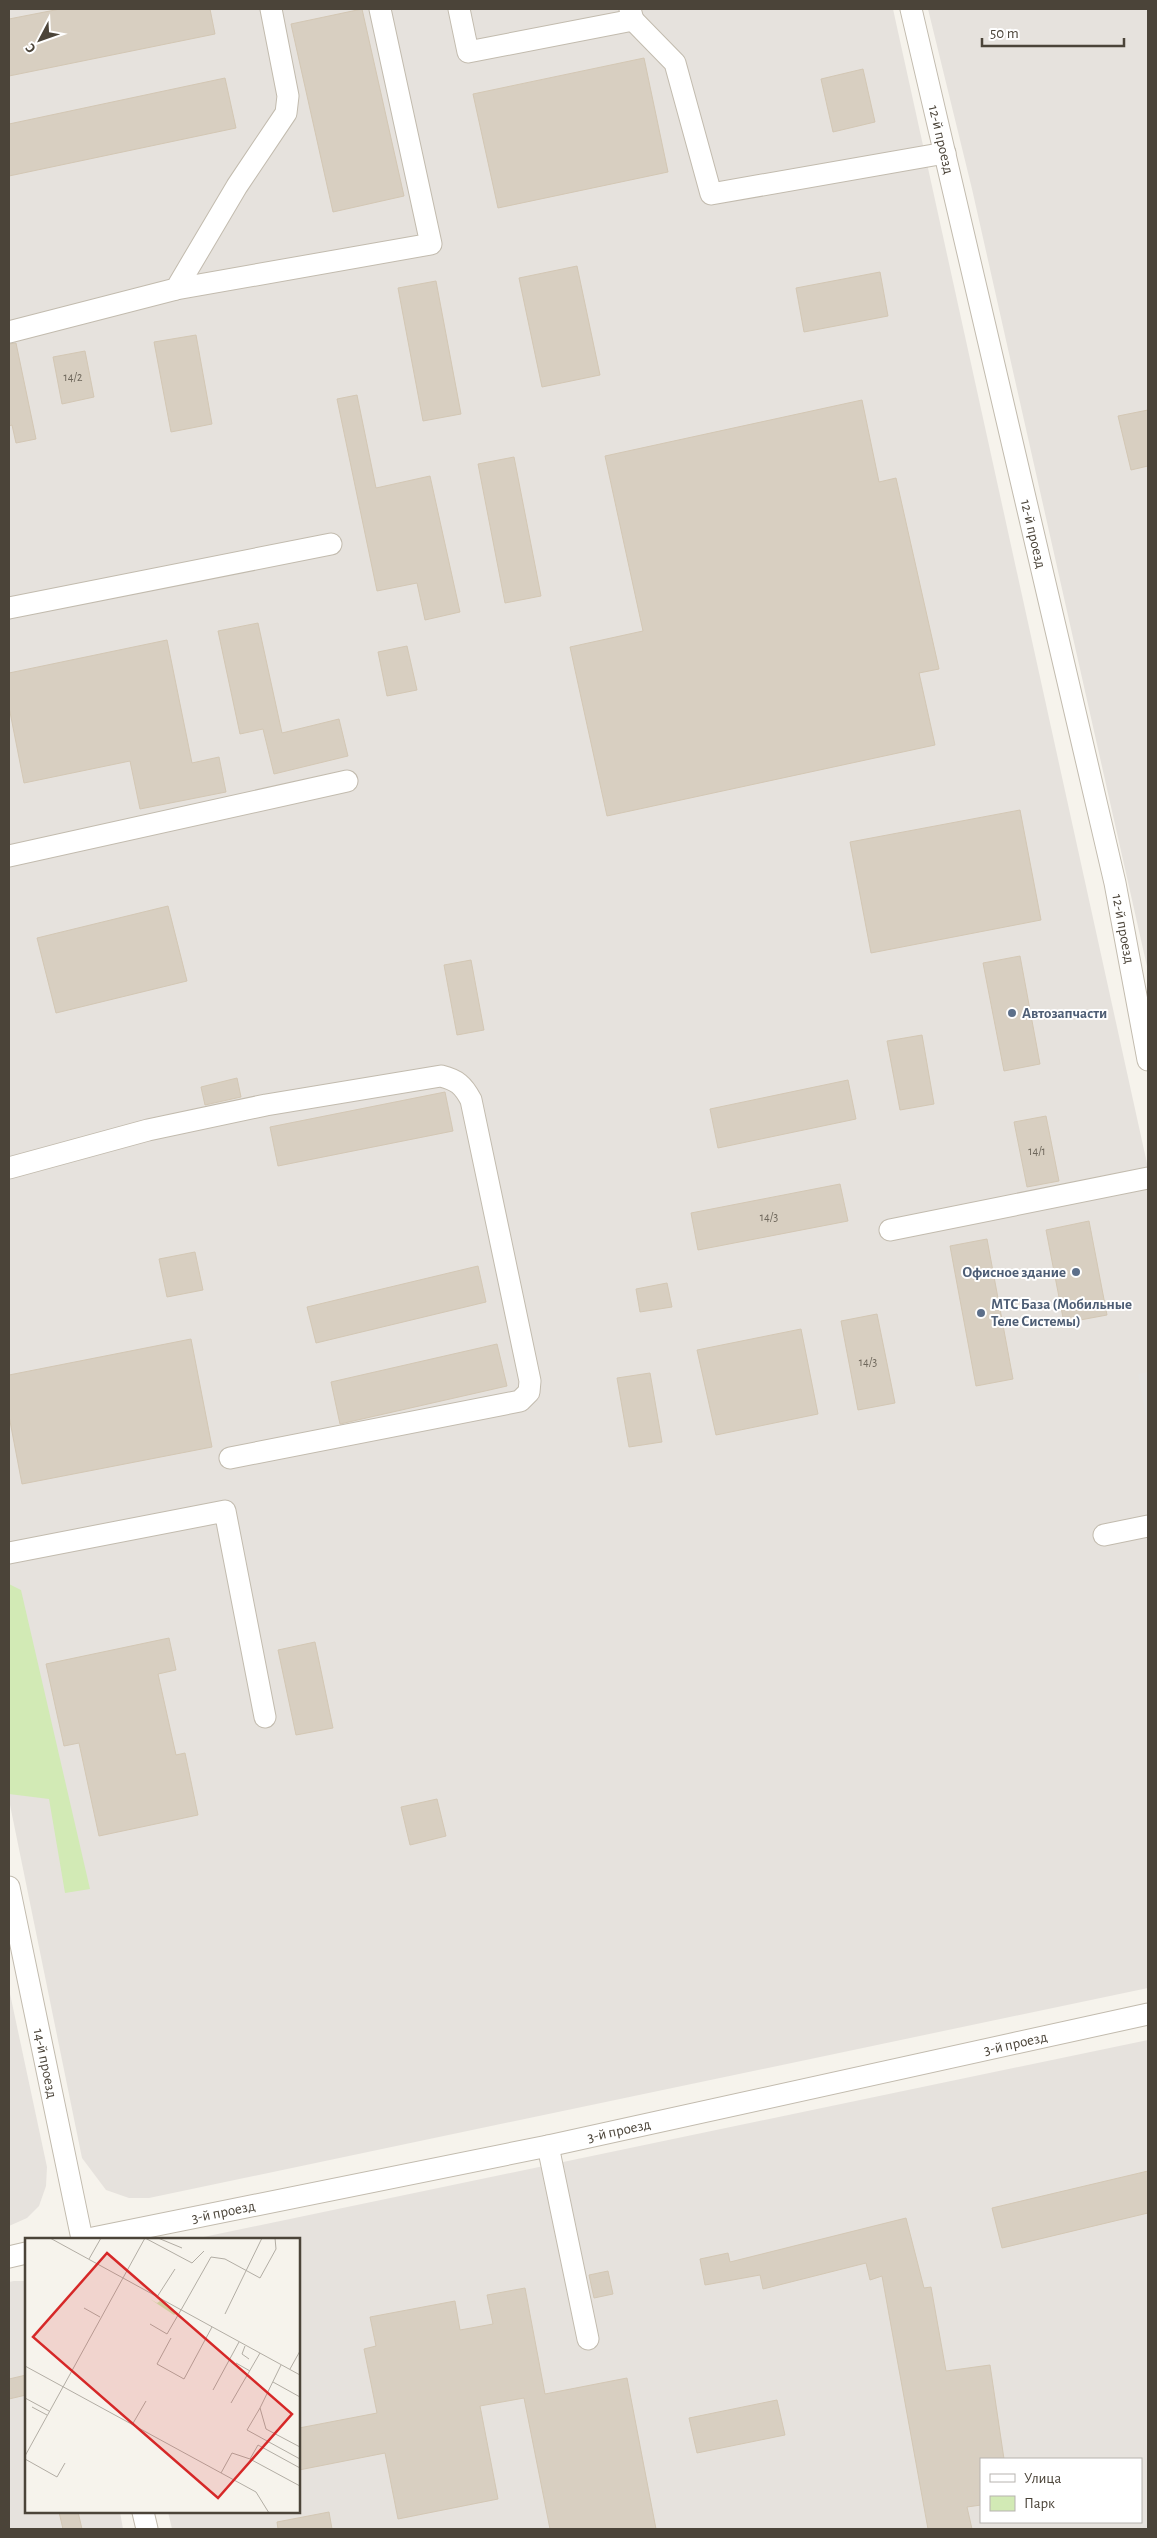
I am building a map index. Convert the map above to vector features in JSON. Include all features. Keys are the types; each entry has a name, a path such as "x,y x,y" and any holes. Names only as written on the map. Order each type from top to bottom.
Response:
{"street":[{"path":"176,288 237,186 286,112 288,96 271,9"},
{"path":"9,332 176,288 431,244 380,9"},
{"path":"459,9 468,52 631,14 675,63 712,194 946,153"},
{"name":"12-й проезд","path":"911,9 1115,882 1148,1060"},
{"path":"9,608 331,544"},
{"path":"9,856 347,781"},
{"path":"9,1168 148,1130 266,1105 441,1076 456,1080 465,1088 471,1100 530,1381 529,1392 520,1400 230,1458"},
{"path":"890,1230 1148,1178"},
{"path":"9,1553 225,1511 265,1717"},
{"path":"1104,1534 1148,1526"},
{"name":"14-й проезд","path":"9,1887 82,2238"},
{"name":"3-й проезд","path":"93,2238 548,2146 1148,2014"},
{"path":"548,2146 588,2339"},
{"path":"9,2257 25,2253"},
{"path":"143,2513 147,2529"}],"shaded area":[{"path":"9,9 893,9 1148,1168 1148,1988 149,2198 129,2198 106,2190 82,2158 9,1800"},
{"path":"928,9 1148,9 1148,971 972,189"},
{"path":"1148,1372 1148,1428 1138,1374"},
{"path":"9,1989 47,2167 46,2186 39,2206 27,2218 9,2226"},
{"path":"1148,2040 1148,2529 172,2529 168,2513 300,2513 300,2238 199,2238"},
{"path":"25,2281 25,2513 120,2513 123,2529 9,2529 9,2282"}],"green space":[{"path":"9,1584 21,1590 90,1889 65,1893 49,1799 9,1794"}],"building":[{"path":"60,9 210,9 215,34 9,76 9,19"},
{"path":"362,9 404,196 333,212 291,24"},
{"path":"644,58 668,172 498,208 473,94"},
{"path":"863,69 875,122 833,132 821,79"},
{"path":"225,78 236,128 9,176 9,124"},
{"path":"577,266 600,375 542,387 519,278"},
{"path":"880,272 888,316 804,332 796,288"},
{"path":"436,281 461,414 423,421 398,288"},
{"path":"196,335 212,424 171,432 154,342"},
{"path":"16,343 36,439 16,443 12,425 9,426 9,344"},
{"path":"85,351 94,397 62,404 53,357"},
{"path":"357,395 376,488 430,476 460,612 425,620 417,583 377,591 337,399"},
{"path":"862,400 879,482 896,478 939,669 919,673 935,745 607,816 570,647 643,631 605,456"},
{"path":"1148,410 1148,466 1131,470 1118,416"},
{"path":"514,457 541,596 505,603 478,464"},
{"path":"258,623 282,733 339,719 348,756 274,774 263,729 240,734 218,631"},
{"path":"167,640 192,763 219,757 226,792 140,809 130,761 24,783 9,707 9,673"},
{"path":"407,646 417,690 387,696 378,652"},
{"path":"1020,810 1041,920 871,953 850,842"},
{"path":"168,906 187,981 56,1013 37,938"},
{"name":"Автозапчасти","path":"1020,956 1040,1064 1004,1071 983,963"},
{"path":"471,960 484,1030 457,1035 444,965"},
{"path":"922,1035 934,1104 900,1110 887,1041"},
{"path":"237,1078 241,1097 205,1105 201,1087"},
{"path":"848,1080 856,1119 718,1148 710,1109"},
{"path":"445,1092 453,1131 278,1166 270,1127"},
{"path":"1046,1116 1059,1181 1027,1187 1014,1122"},
{"path":"840,1184 848,1221 698,1250 691,1213"},
{"name":"Офисное здание","path":"1089,1221 1107,1315 1064,1323 1046,1230"},
{"name":"МТС База (Мобильные Теле Системы)","path":"987,1239 1013,1379 976,1386 950,1246"},
{"path":"195,1252 203,1290 167,1297 159,1259"},
{"path":"478,1266 486,1302 316,1343 307,1307"},
{"path":"667,1283 672,1307 640,1312 636,1289"},
{"path":"877,1314 895,1403 858,1410 841,1321"},
{"path":"801,1329 818,1414 716,1435 697,1350"},
{"path":"191,1339 212,1447 22,1484 9,1416 9,1375"},
{"path":"497,1344 507,1386 340,1424 331,1382"},
{"path":"650,1373 662,1442 629,1447 617,1378"},
{"path":"169,1638 176,1670 158,1674 176,1755 185,1753 198,1815 99,1836 79,1743 64,1746 46,1664"},
{"path":"315,1642 333,1728 296,1735 278,1650"},
{"path":"437,1799 446,1836 410,1845 401,1807"},
{"path":"1148,2171 1148,2213 1002,2248 992,2208"},
{"path":"906,2218 924,2288 931,2287 946,2371 990,2365 1004,2458 980,2458 980,2505 967,2507 972,2529 928,2529 882,2276 870,2280 866,2263 763,2289 760,2275 705,2285 700,2259 728,2253 730,2262"},
{"path":"608,2271 613,2294 594,2298 589,2275"},
{"path":"525,2288 545,2394 627,2378 656,2529 550,2529 524,2398 480,2406 498,2499 398,2519 385,2453 300,2470 300,2428 377,2413 364,2349 376,2346 370,2317 455,2301 460,2330 493,2324 487,2295"},
{"path":"25,2375 25,2395 9,2399 9,2379"},
{"path":"777,2400 785,2435 697,2453 689,2418"},
{"path":"329,2512 332,2529 278,2529 277,2522"},
{"path":"59,2513 78,2513 82,2529 63,2529"}],"place":[{"name":"Автозапчасти","path":"1012,1013"},
{"name":"Офисное здание","path":"1076,1272"},
{"name":"МТС База (Мобильные Теле Системы)","path":"981,1313"}]}
